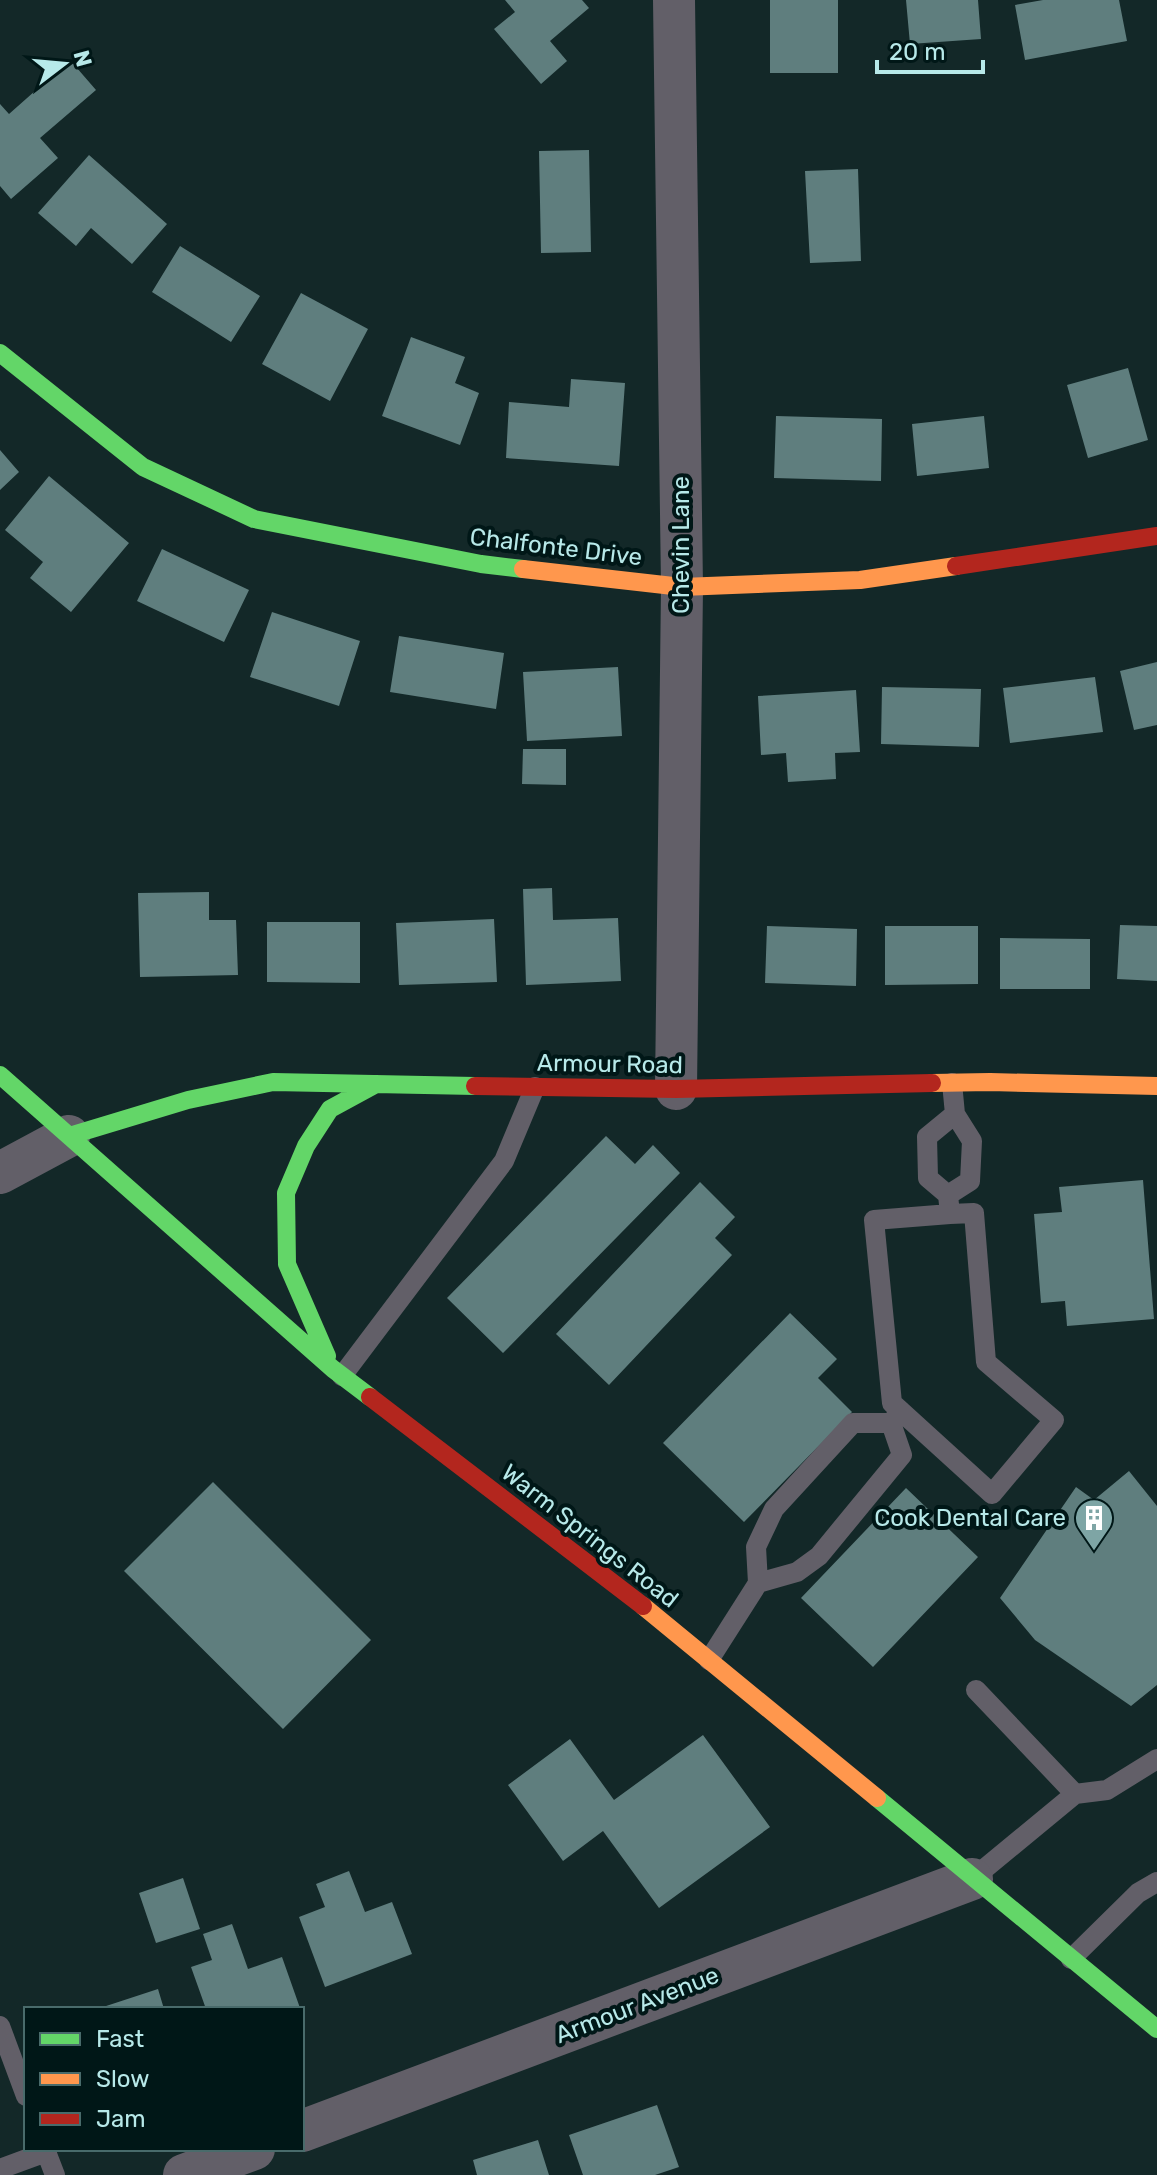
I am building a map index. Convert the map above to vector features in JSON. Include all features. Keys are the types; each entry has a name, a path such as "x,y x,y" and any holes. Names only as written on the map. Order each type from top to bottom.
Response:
{"street":[{"name":"Chevin Lane","path":"674,0 682,587 676,1089"},
{"name":"Chalfonte Drive","path":"0,353 143,467 254,519 481,564 682,587 860,580 1157,536"},
{"name":"Warm Springs Road","path":"0,1075 338,1373 666,1624 1157,2029"},
{"name":"Armour Road","path":"69,1136 188,1100 273,1082 676,1089 990,1082 1157,1086"},
{"path":"338,1373 287,1264 286,1193 306,1146 330,1109 377,1084"},
{"path":"0,1173 69,1136"},
{"name":"Armour Avenue","path":"304,2130 972,1879"},
{"path":"184,2175 249,2151"}],"lane":[{"path":"949,1205 970,1181 972,1141 955,1114 952,1083"},
{"path":"338,1373 504,1161 535,1087"},
{"path":"949,1205 928,1178 927,1137 955,1114"},
{"path":"709,1660 758,1583 756,1547 774,1509 853,1423 896,1417 992,1494 1054,1420 986,1362 974,1213 949,1205 874,1220 892,1403 896,1417 902,1455 819,1556 797,1572 758,1583"},
{"path":"976,1690 1075,1794"},
{"path":"972,1879 1075,1794 1107,1790 1157,1759"},
{"path":"1071,1959 1138,1893 1157,1882"},
{"path":"0,2026 24,2091"},
{"path":"0,2169 46,2151 55,2175"}],"building":[{"path":"505,0 582,0 589,8 550,41 567,61 541,84 494,29 515,12"},
{"path":"770,0 838,0 838,73 770,73"},
{"path":"906,0 978,0 981,39 910,44"},
{"path":"1043,0 1119,0 1127,41 1025,60 1015,5"},
{"path":"70,60 96,90 40,138 58,158 11,199 0,186 0,104 9,114"},
{"path":"589,150 591,252 541,253 539,151"},
{"path":"89,155 167,224 132,264 91,228 76,246 38,213"},
{"path":"858,169 861,261 810,263 805,171"},
{"path":"180,246 260,296 231,342 152,292"},
{"path":"301,293 368,329 330,401 262,364"},
{"path":"411,337 465,357 455,383 479,393 460,445 382,416"},
{"path":"1128,368 1148,440 1088,458 1067,385"},
{"path":"571,379 625,383 619,466 506,458 509,402 569,407"},
{"path":"776,416 882,419 881,481 774,478"},
{"path":"984,416 989,468 917,476 912,424"},
{"path":"0,450 19,472 0,490"},
{"path":"49,476 129,543 71,612 30,578 43,562 5,530"},
{"path":"162,549 249,590 224,642 137,601"},
{"path":"272,612 360,641 339,706 250,677"},
{"path":"399,636 504,653 496,709 390,692"},
{"path":"1157,662 1157,725 1134,730 1120,671"},
{"path":"618,667 622,736 527,741 523,672"},
{"path":"1095,677 1103,732 1010,743 1003,688"},
{"path":"882,687 981,689 979,747 881,744"},
{"path":"856,690 860,752 835,753 836,779 788,782 786,753 761,755 758,696"},
{"path":"523,749 566,749 566,785 522,784"},
{"path":"552,888 553,920 618,918 621,981 526,985 523,889"},
{"path":"209,892 209,920 236,920 238,975 140,977 138,893"},
{"path":"494,919 497,982 399,985 396,923"},
{"path":"267,922 360,922 360,983 267,982"},
{"path":"1120,925 1157,926 1157,981 1117,979"},
{"path":"767,926 857,929 856,986 765,983"},
{"path":"885,926 978,926 978,984 885,985"},
{"path":"1000,938 1090,939 1090,989 1000,989"},
{"path":"606,1136 635,1164 653,1145 680,1173 503,1353 447,1298"},
{"path":"1143,1180 1154,1319 1067,1326 1065,1301 1041,1303 1034,1214 1062,1212 1059,1187"},
{"path":"700,1182 735,1217 715,1238 732,1255 609,1385 556,1334"},
{"path":"790,1313 837,1359 818,1378 852,1412 744,1522 663,1443"},
{"name":"Cook Dental Care","path":"1129,1471 1157,1506 1157,1685 1131,1706 1035,1640 1000,1598 1076,1487 1094,1500"},
{"path":"213,1482 371,1640 283,1729 124,1571"},
{"path":"906,1488 978,1557 873,1667 801,1598"},
{"path":"703,1735 770,1827 659,1908 603,1831 563,1861 508,1785 570,1739 614,1800"},
{"path":"349,1871 365,1912 392,1902 412,1954 325,1987 299,1917 325,1907 316,1884"},
{"path":"183,1878 200,1929 156,1943 139,1893"},
{"path":"232,1924 248,1969 282,1957 300,2007 205,2007 191,1967 212,1960 203,1934"},
{"path":"158,1989 163,2007 103,2007"},
{"path":"657,2105 679,2167 655,2175 583,2175 569,2135"},
{"path":"538,2140 549,2175 477,2175 473,2160"}],"traffic: fast":[{"path":"0,353 143,467 254,519 481,564 523,569"},
{"path":"0,1075 333,1369 370,1397"},
{"path":"69,1136 188,1100 273,1082 475,1086"},
{"path":"327,1356 287,1264 286,1193 306,1146 330,1109 376,1084"},
{"path":"877,1798 1157,2029"}],"traffic: slow":[{"path":"523,569 682,587 860,580 956,566"},
{"path":"932,1083 1157,1086"},
{"path":"643,1606 877,1798"}],"traffic: jam":[{"path":"956,566 1157,536"},
{"path":"475,1086 676,1089 932,1083"},
{"path":"370,1397 643,1606"}],"place":[{"name":"Cook Dental Care","path":"1094,1552"}]}
